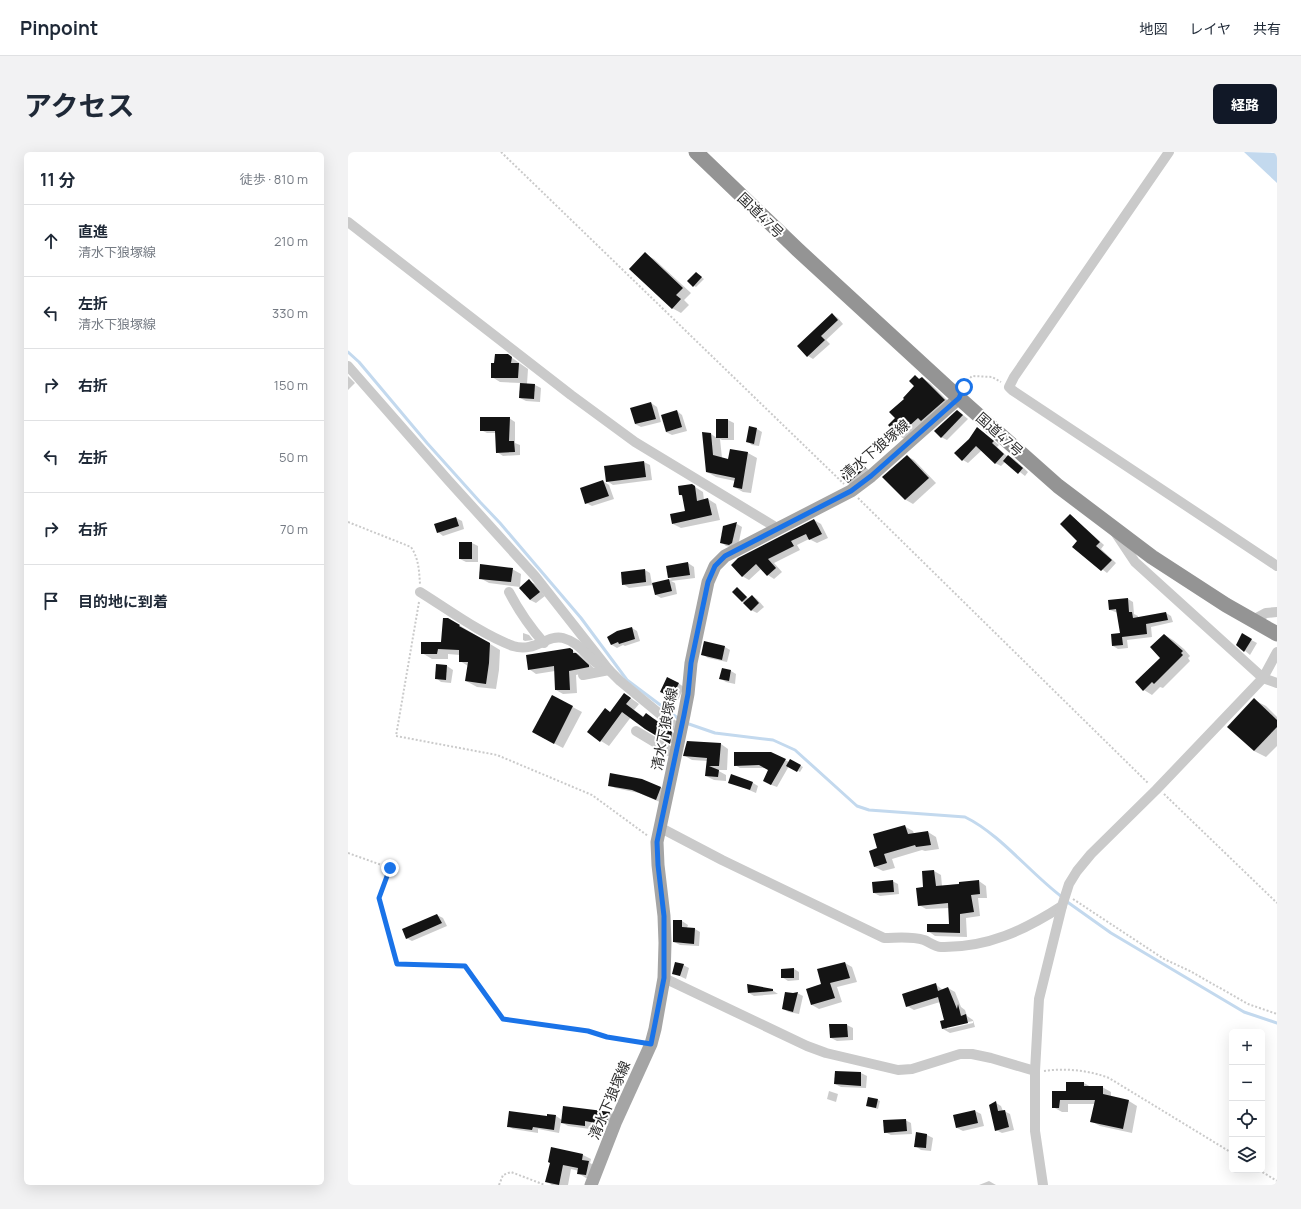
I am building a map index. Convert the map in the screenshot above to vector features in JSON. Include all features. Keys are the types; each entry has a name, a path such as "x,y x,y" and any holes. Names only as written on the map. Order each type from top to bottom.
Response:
{"highway":[{"name":"国道47号","path":"696,152 798,250 959,398 1058,486 1152,557 1226,605 1277,634"}],"main road":[{"name":"清水下狼塚線","path":"591,1185 616,1122 651,1044 664,978 664,916 657,842 688,694 691,663 708,582 715,566 725,556 851,491 871,476 959,398"}],"street":[{"path":"1169,152 1063,305 1014,377 1009,387 1277,566"},
{"path":"348,222 571,395 635,442 777,528"},
{"path":"348,366 443,474 536,576 609,670 672,724 682,724"},
{"path":"1111,526 1135,562 1263,678 1277,683"},
{"path":"420,592 488,634 514,646 529,648 544,643 555,637 564,638 576,644 595,662 609,670"},
{"path":"509,592 518,610 544,643"},
{"path":"1253,620 1266,613 1277,612"},
{"path":"1043,1185 1035,1131 1035,1072 1039,999 1069,884 1091,854 1157,789 1263,678 1277,652"},
{"path":"583,675 609,670"},
{"path":"636,731 676,755"},
{"path":"661,828 736,867 884,938 923,940 939,947 963,946 990,942 1015,933 1041,920 1064,899"},
{"path":"664,978 807,1046 826,1053 898,1070 912,1069 960,1054 972,1054 991,1058 1035,1072"}],"path":[{"path":"501,152 1157,789 1277,903"},
{"path":"959,398 968,380 972,376 992,377 1009,387"},
{"path":"348,522 411,547 416,554 418,562 420,592 396,736 497,755 592,795 657,842"},
{"path":"348,853 390,868 379,898 397,964 465,966 503,1019 588,1031 607,1037 651,1044"},
{"path":"1064,899 1164,959 1190,971 1248,1004 1277,1014"},
{"path":"1035,1072 1065,1069 1099,1074 1109,1078 1229,1151"},
{"path":"499,1185 503,1175 511,1172 545,1185"},
{"path":"1264,1173 1277,1181"}],"water":[{"path":"1244,152 1277,153 1277,183"}],"building":[{"path":"645,252 683,288 676,295 681,299 672,309 629,269"},
{"path":"696,272 702,277 693,287 687,281"},
{"path":"832,313 838,320 821,336 825,340 807,357 797,346"},
{"path":"495,354 508,354 512,357 511,363 519,363 518,378 491,378 491,363 494,363"},
{"path":"915,375 919,379 922,377 945,400 921,421 918,418 898,436 888,425 895,418 889,412 904,399 903,398 914,386 909,381"},
{"path":"520,383 535,384 534,399 519,398"},
{"path":"651,402 656,419 635,424 630,408"},
{"path":"677,410 682,427 666,432 661,415"},
{"path":"957,410 963,415 941,438 934,431"},
{"path":"480,417 510,417 509,441 514,441 515,452 496,453 495,431 480,431"},
{"path":"716,419 728,419 728,438 716,438"},
{"path":"749,426 757,428 754,444 746,442"},
{"path":"977,427 994,441 992,443 1004,454 995,464 976,446 962,461 954,453 969,439"},
{"path":"702,432 711,433 713,455 728,459 730,449 748,452 742,489 733,487 735,478 706,472"},
{"path":"907,455 929,478 905,500 882,477"},
{"path":"1008,455 1023,468 1018,474 1003,461"},
{"path":"858,460 866,468 848,483 841,476"},
{"path":"644,461 646,477 606,482 604,466"},
{"path":"603,480 609,496 585,504 580,488"},
{"path":"692,484 695,486 697,501 708,498 712,515 672,524 670,514 685,511 682,495 679,495 678,486"},
{"path":"1070,514 1100,542 1096,546 1112,560 1101,571 1072,547 1077,541 1060,524"},
{"path":"456,517 459,526 437,533 434,524"},
{"path":"814,519 822,534 809,540 806,534 791,541 794,546 768,559 776,568 767,576 756,564 742,577 731,565 738,558"},
{"path":"737,522 732,543 729,545 720,543 723,526"},
{"path":"459,542 472,542 472,559 459,559"},
{"path":"688,562 690,575 668,578 666,566"},
{"path":"480,564 513,568 511,582 479,579"},
{"path":"645,569 646,582 622,585 621,572"},
{"path":"529,579 540,592 530,600 519,588"},
{"path":"669,579 672,591 655,595 652,583"},
{"path":"737,587 747,597 742,602 732,592"},
{"path":"752,595 759,603 751,611 743,603"},
{"path":"1128,598 1129,612 1132,612 1133,618 1166,612 1168,620 1146,624 1147,634 1122,637 1123,645 1112,646 1111,634 1120,633 1116,609 1109,610 1108,600"},
{"path":"443,618 448,618 460,625 459,626 490,643 486,684 465,681 468,662 459,662 459,650 438,649 437,654 421,654 421,642 441,642"},
{"path":"632,627 635,639 619,644 618,642 611,645 607,637 617,631"},
{"path":"1242,633 1252,639 1244,652 1236,645"},
{"path":"1164,634 1183,651 1181,653 1183,655 1154,684 1152,682 1143,691 1135,682 1160,658 1150,647"},
{"path":"704,641 725,646 722,660 701,655"},
{"path":"570,648 573,650 573,653 576,653 589,665 589,667 569,671 570,690 555,690 554,666 528,670 526,655"},
{"path":"436,664 447,665 446,680 435,679"},
{"path":"722,668 731,670 729,681 719,679"},
{"path":"667,677 679,683 672,697 660,692"},
{"path":"624,693 631,698 626,704 643,717 646,713 672,732 670,744 645,729 622,712 600,742 587,732 605,708 610,712"},
{"path":"552,695 573,706 554,744 532,732"},
{"path":"1254,698 1277,720 1277,727 1254,751 1227,727"},
{"path":"687,741 721,743 719,766 709,766 719,770 718,777 705,776 707,758 683,756"},
{"path":"734,752 771,752 786,759 771,785 763,781 768,770 759,765 734,766"},
{"path":"790,759 801,765 797,772 786,766"},
{"path":"610,773 642,779 661,787 656,800 632,790 608,786"},
{"path":"731,774 753,782 750,790 728,783"},
{"path":"905,825 908,834 928,831 931,845 916,847 915,845 884,854 887,863 874,867 869,851 877,848 873,834"},
{"path":"934,870 936,886 979,880 980,894 971,895 974,912 960,914 960,933 927,932 927,924 949,924 948,903 918,906 916,888 923,887 922,871"},
{"path":"893,880 894,892 873,893 872,882"},
{"path":"437,914 442,923 406,939 402,929"},
{"path":"673,920 682,920 682,927 695,928 694,944 673,942"},
{"path":"675,962 684,964 680,976 672,974"},
{"path":"845,962 850,978 830,983 835,998 811,1005 806,989 821,984 817,969"},
{"path":"794,968 794,978 781,978 781,969"},
{"path":"936,983 938,991 948,987 957,1009 958,1004 961,1016 966,1014 968,1023 942,1029 940,1021 944,1020 938,997 906,1007 902,994"},
{"path":"747,984 773,989 773,991 748,993"},
{"path":"785,992 798,992 793,1012 782,1009"},
{"path":"829,1024 847,1024 848,1037 830,1038"},
{"path":"835,1071 861,1072 861,1086 834,1084"},
{"path":"1066,1082 1084,1082 1084,1086 1103,1086 1103,1094 1129,1100 1123,1129 1090,1122 1095,1100 1060,1100 1059,1108 1052,1108 1052,1091 1066,1091"},
{"path":"868,1097 878,1099 876,1108 866,1106"},
{"path":"996,1101 998,1111 1005,1110 1009,1127 995,1131 989,1105"},
{"path":"563,1106 610,1112 606,1125 585,1121 585,1126 561,1123"},
{"path":"975,1110 978,1123 956,1128 953,1115"},
{"path":"509,1111 547,1116 547,1114 556,1115 554,1130 533,1127 532,1130 507,1127"},
{"path":"906,1119 907,1131 884,1133 883,1120"},
{"path":"916,1132 927,1134 926,1148 914,1147"},
{"path":"551,1147 583,1154 582,1160 589,1161 586,1175 577,1174 578,1168 563,1165 559,1185 545,1182 550,1163 548,1162"}],"waterway":[{"path":"348,352 359,362 427,443 500,523 581,618 627,680 679,719"},
{"path":"686,723 715,733 773,740 795,750 857,806 869,810 965,817 978,824 1003,843 1062,897"},
{"path":"1066,901 1111,933 1244,1012 1277,1023"}],"route":[{"path":"390,868 379,898 397,964 465,966 503,1019 588,1031 607,1037 651,1044 664,978 664,916 657,842 684,715 691,663 708,582 715,566 725,556 851,491 871,476 959,398 964,387"}]}
